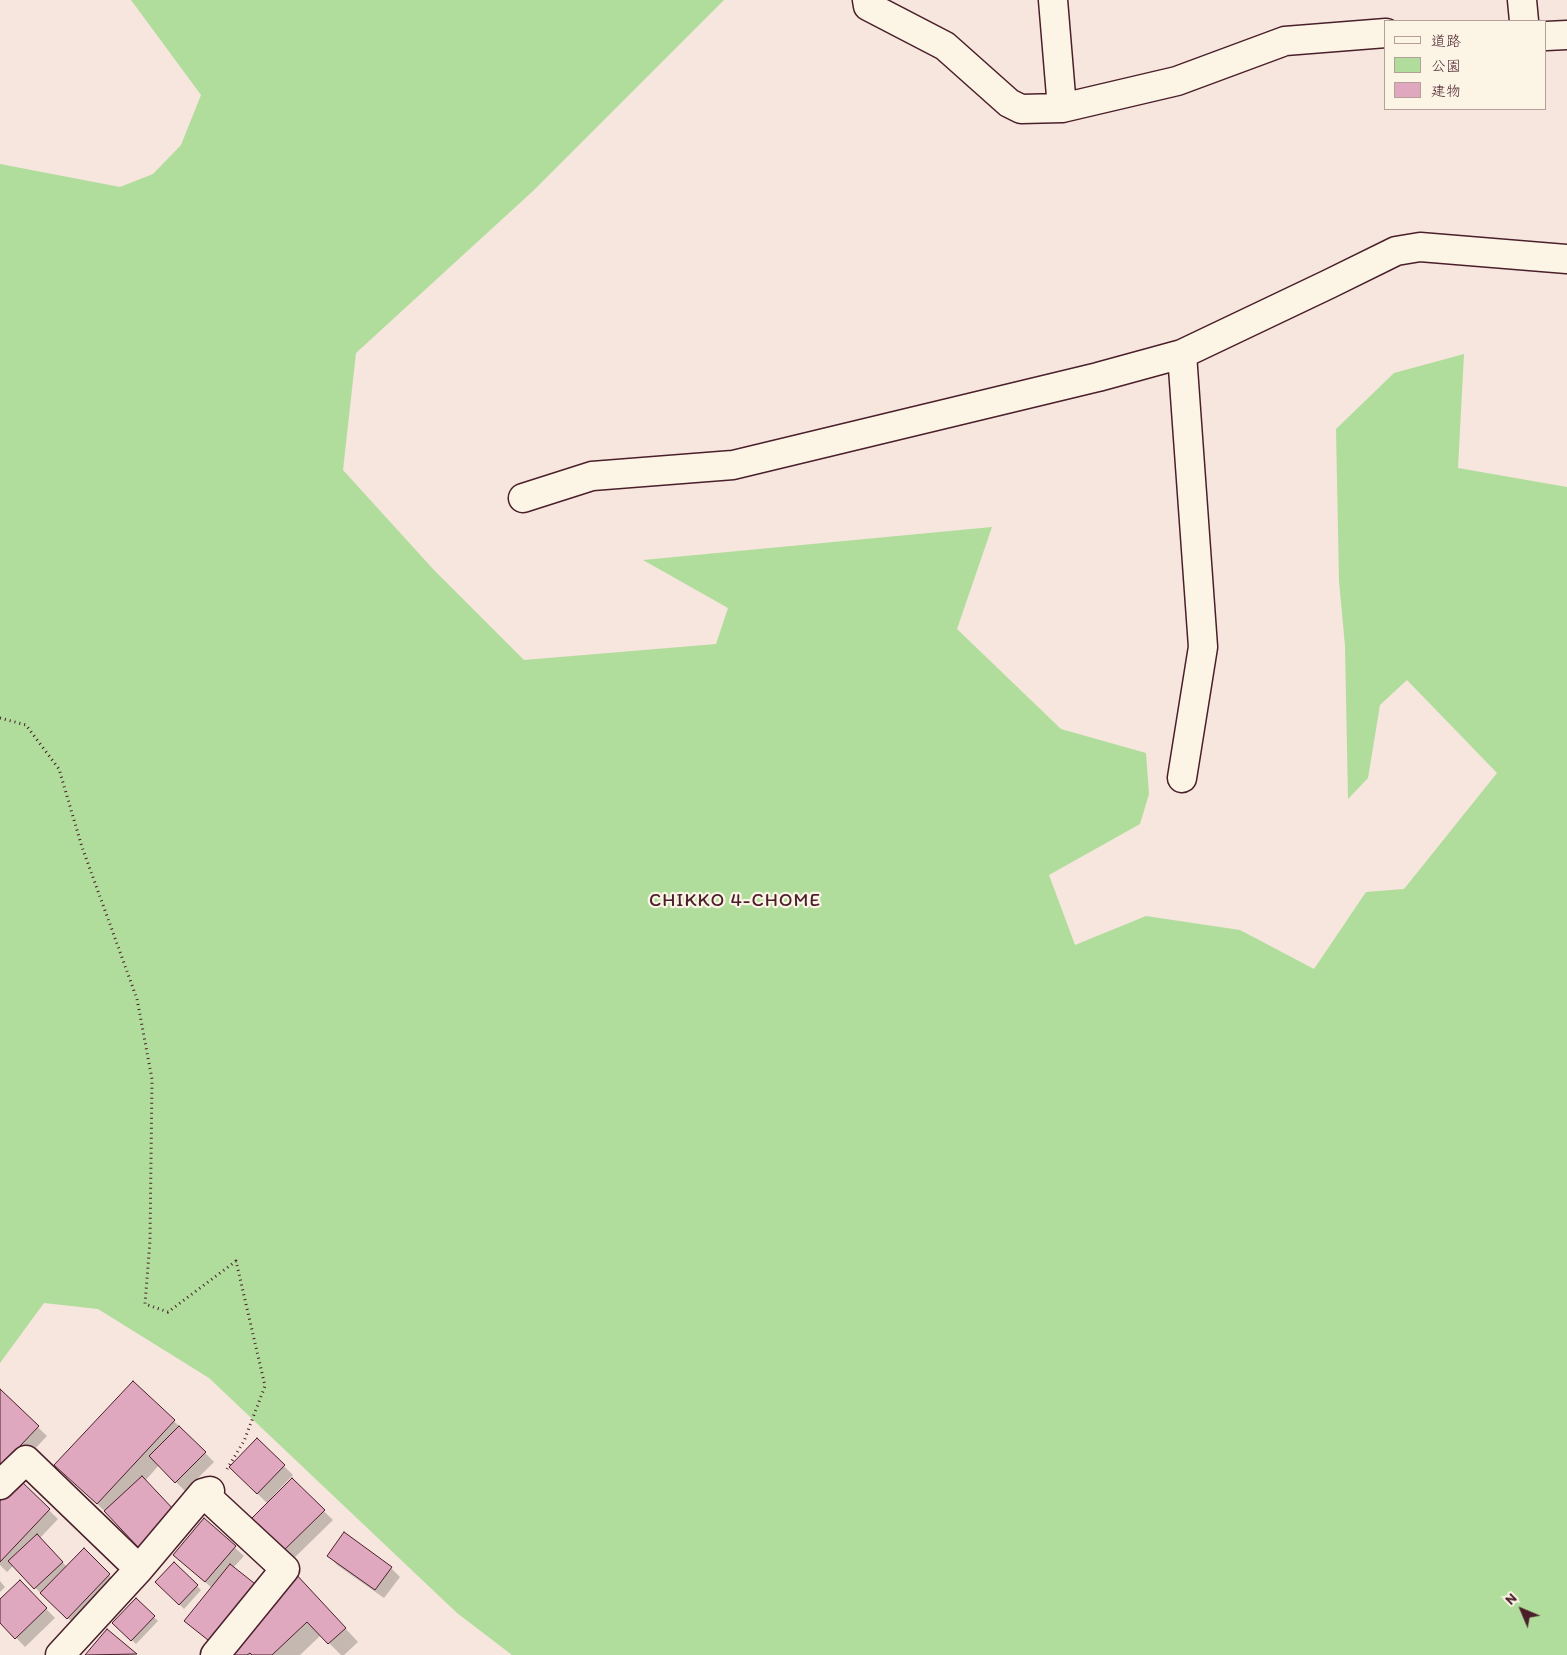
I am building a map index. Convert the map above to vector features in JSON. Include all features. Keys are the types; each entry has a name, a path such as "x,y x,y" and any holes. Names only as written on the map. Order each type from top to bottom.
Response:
{"street":[{"path":"867,0 868,6 945,46 1009,103 1021,109 1062,108 1176,81 1285,40 1384,33"},
{"path":"1053,0 1062,108"},
{"path":"1522,0 1524,20"},
{"path":"1547,36 1567,35"},
{"path":"524,498 592,476 733,465 1088,379 1182,354 1396,251 1420,247 1567,259"},
{"path":"1182,354 1203,646 1182,778"},
{"path":"0,1485 26,1460 139,1569"},
{"path":"60,1655 206,1492 285,1569 215,1655"}],"path":[{"path":"0,718 26,725 60,769 82,847 137,999 152,1079 150,1242 144,1304 168,1312 236,1261 265,1386 244,1441 229,1467 206,1492"}],"green space":[{"path":"131,0 724,0 533,191 356,353 343,470 433,569 524,660 716,644 728,608 643,560 992,527 957,629 1061,729 1146,753 1149,794 1140,824 1049,875 1075,945 1146,916 1240,930 1314,969 1366,892 1404,889 1497,773 1407,680 1380,705 1368,778 1348,799 1345,646 1339,581 1336,429 1394,373 1464,354 1458,468 1567,487 1567,1655 512,1655 457,1613 209,1378 98,1309 44,1303 0,1363 0,164 120,187 153,174 181,145 201,95"}],"building":[{"path":"133,1381 175,1420 97,1504 54,1465"},
{"path":"0,1389 39,1426 2,1465 0,1463"},
{"path":"179,1426 206,1452 175,1483 149,1456"},
{"path":"257,1438 285,1465 257,1494 229,1467"},
{"path":"142,1476 175,1511 138,1547 104,1511"},
{"path":"292,1478 325,1510 279,1555 247,1523"},
{"path":"20,1480 50,1509 0,1562 0,1501"},
{"path":"204,1518 236,1546 205,1582 173,1555"},
{"path":"344,1532 392,1567 375,1590 327,1556"},
{"path":"37,1534 63,1562 34,1589 8,1561"},
{"path":"84,1548 110,1574 67,1619 40,1593"},
{"path":"174,1562 198,1585 179,1605 155,1582"},
{"path":"230,1564 259,1587 213,1644 184,1621"},
{"path":"294,1572 346,1628 328,1644 307,1622 272,1655 252,1655 250,1653 247,1655 212,1655"},
{"path":"20,1580 47,1608 15,1639 0,1623 0,1599"},
{"path":"136,1598 155,1616 131,1641 112,1623"},
{"path":"107,1629 137,1654 85,1655"}],"district":[{"name":"CHIKKO 4-CHOME","path":"735,901"}]}
